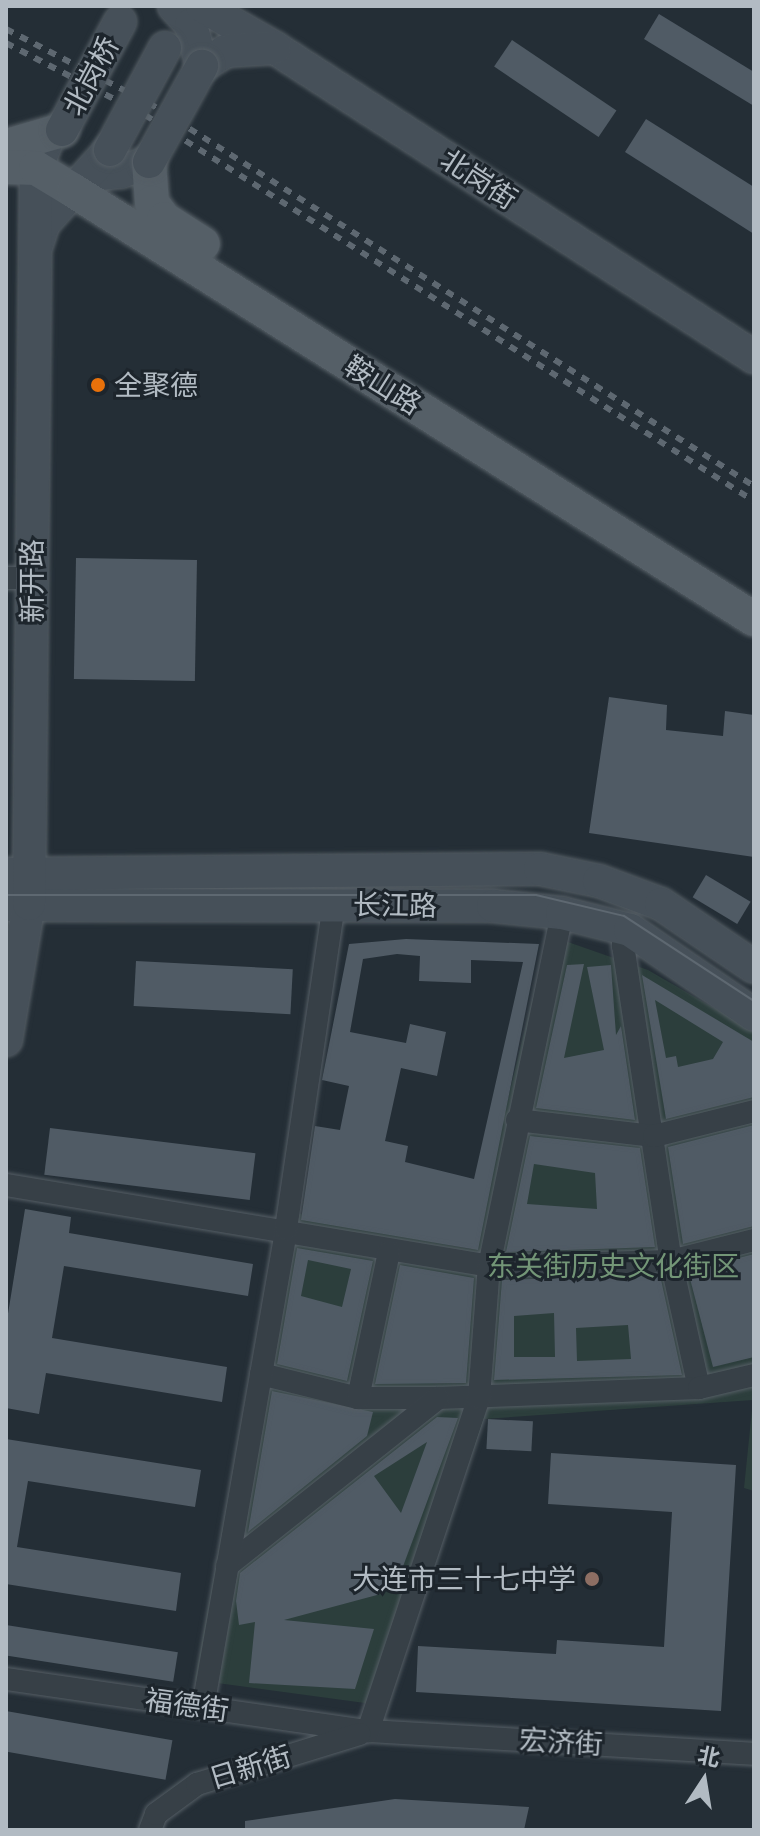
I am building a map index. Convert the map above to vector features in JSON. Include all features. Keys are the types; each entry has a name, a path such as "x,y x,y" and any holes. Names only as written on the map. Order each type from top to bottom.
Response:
{"main road":[{"name":"北岗桥","path":"37,153 124,14"},
{"name":"北岗桥","path":"35,251 44,223 92,172 189,17"},
{"path":"189,17 200,46 202,66"},
{"name":"北岗街","path":"189,17 275,48 754,357"},
{"path":"164,219 152,203 149,162 202,66 226,51 275,48"},
{"path":"6,146 37,153"},
{"name":"鞍山路","path":"37,153 92,172 754,594"},
{"name":"新开路","path":"6,1040 18,889 19,578 37,153"},
{"path":"92,172 121,172 149,162"},
{"name":"鞍山路","path":"92,172 754,619"},
{"name":"长江路","path":"18,889 540,869 599,881 661,904 754,967"},
{"name":"长江路","path":"18,889 334,905 493,906 562,913 630,930 754,1015"}],"street":[{"path":"203,1707 286,1229 334,905"},
{"path":"368,1731 479,1398 489,1266 562,913"},
{"path":"630,930 623,945 671,1261 699,1388"},
{"path":"517,1120 654,1136 754,1111"},
{"path":"6,1185 286,1229 389,1252 489,1266 671,1261 754,1240"},
{"path":"358,1398 389,1252"},
{"path":"261,1374 358,1398 479,1398 699,1388 754,1375"},
{"path":"227,1566 438,1398"},
{"name":"福德街","path":"6,1679 368,1731"},
{"name":"宏济街","path":"368,1731 754,1754"},
{"name":"日新街","path":"150,1830 156,1814 197,1784 368,1731"}],"green space":[{"name":"东关街历史文化街区","path":"548,935 648,970 754,1031 754,1491 744,1488 753,1400 484,1419 387,1706 195,1680 280,1210 471,1249"}],"building":[{"path":"659,14 754,72 754,106 644,39"},
{"path":"512,40 616,110 599,137 494,67"},
{"path":"646,119 754,187 754,234 625,152"},
{"path":"76,558 197,560 195,681 74,679"},
{"path":"609,697 667,705 666,730 723,736 725,711 754,715 754,857 589,833"},
{"path":"706,875 751,902 737,924 693,897"},
{"path":"406,939 539,944 478,1250 301,1220 315,1126 340,1130 349,1086 322,1080 349,944","holes":["397,954 420,956 419,981 471,983 471,960 523,962 474,1179 405,1162 408,1146 385,1141 401,1068 437,1076 446,1032 410,1024 406,1043 350,1032 363,959"]},
{"path":"136,961 293,969 290,1014 134,1006"},
{"path":"584,964 564,1058 604,1050 587,967 611,965 616,1035 621,1026 635,1120 536,1108 567,965"},
{"path":"642,975 754,1042 754,1097 666,1119","holes":["655,1000 723,1042 713,1059 678,1067 676,1056 666,1058"]},
{"path":"754,1125 754,1226 683,1244 668,1147"},
{"path":"50,1128 255,1153 250,1200 44,1175"},
{"path":"530,1136 640,1148 655,1247 506,1252","holes":["534,1164 595,1173 597,1209 527,1204"]},
{"path":"25,1209 71,1217 69,1233 253,1264 248,1296 64,1266 52,1338 227,1367 222,1402 46,1373 39,1414 6,1408 6,1326"},
{"path":"297,1248 373,1261 347,1381 277,1364","holes":["308,1260 351,1269 342,1307 301,1296"]},
{"path":"754,1254 754,1357 713,1367 688,1271"},
{"path":"400,1265 474,1278 466,1383 375,1384"},
{"path":"660,1275 682,1375 494,1380 502,1280","holes":["554,1313 555,1357 514,1357 514,1316","628,1325 631,1359 577,1361 576,1328"]},
{"path":"272,1391 373,1412 367,1436 248,1532"},
{"path":"437,1417 458,1418 398,1580 377,1595 284,1620 374,1629 355,1689 249,1683 255,1622 239,1625 236,1601 240,1573","holes":["427,1442 401,1513 374,1476"]},
{"path":"488,1419 533,1421 531,1451 486,1449"},
{"path":"6,1439 201,1470 195,1507 28,1481 17,1547 181,1573 176,1611 6,1584"},
{"path":"551,1453 736,1465 721,1711 416,1692 418,1646 556,1654 557,1640 664,1647 672,1512 548,1504"},
{"path":"6,1625 178,1652 173,1682 6,1655"},
{"path":"6,1711 172,1740 165,1780 6,1752"},
{"path":"395,1799 529,1807 524,1830 245,1830 245,1821"}],"tram line":[{"path":"6,895 536,895 624,916 754,1001"}],"railway":[{"path":"6,29 149,103 754,486"},
{"path":"6,43 145,115 754,501"}],"place":[{"name":"全聚德","path":"98,385"},
{"name":"大连市三十七中学","path":"592,1579"}]}
